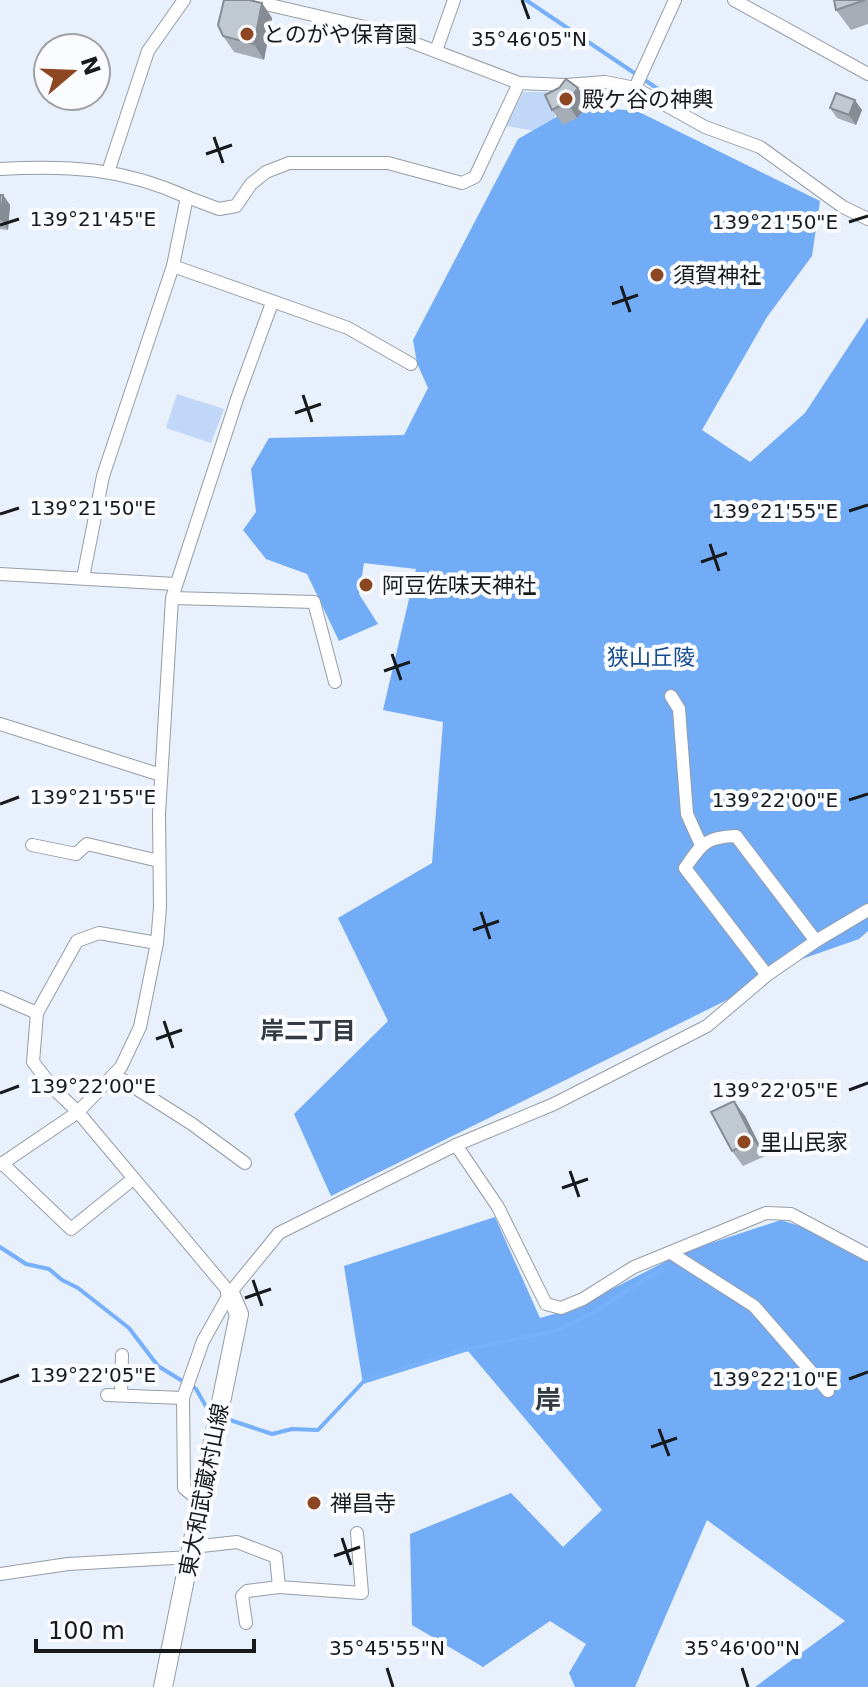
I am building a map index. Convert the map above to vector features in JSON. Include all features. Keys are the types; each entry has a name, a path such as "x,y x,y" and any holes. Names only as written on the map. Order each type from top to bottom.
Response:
{"street":[{"path":"108,172 148,51 184,0"},
{"path":"248,0 382,31 519,83 566,85 605,82 635,88 705,127 760,147 843,207 868,219"},
{"path":"436,51 454,0"},
{"path":"635,88 675,0"},
{"path":"734,0 868,74"},
{"path":"0,169 77,167 108,172 166,187 219,209 236,206 251,184 266,172 289,163 388,163 462,183 475,177 519,83"},
{"path":"83,578 103,476 173,266 187,197"},
{"path":"173,266 348,328 411,364"},
{"path":"133,1179 71,1229 1,1164 78,1112 115,1075 140,1027 157,943 160,907 161,775 172,598 272,303"},
{"path":"0,574 175,584"},
{"path":"172,598 314,602 335,682"},
{"path":"671,696 679,709 687,814 701,845"},
{"path":"0,724 161,775"},
{"path":"767,975 685,868 701,845 715,837 736,836 816,941"},
{"path":"32,845 76,854 87,844 159,861"},
{"path":"202,1503 184,1488 186,1388 203,1341 230,1293 279,1233 456,1145 554,1104 707,1026 767,975 868,910"},
{"path":"157,943 99,933 77,941 37,1013 33,1062 230,1293"},
{"path":"0,997 37,1013"},
{"path":"115,1075 192,1124 245,1163"},
{"path":"456,1145 498,1207 546,1304 561,1308 583,1299 634,1267 766,1213 791,1214 868,1255"},
{"path":"671,1253 754,1306 828,1391"},
{"name":"東大和武蔵村山線","path":"163,1687 239,1314 230,1293"},
{"path":"122,1355 114,1395 186,1388"},
{"path":"246,1623 242,1596 247,1591 279,1587 362,1593 357,1533"},
{"path":"0,1574 192,1552 237,1542 276,1557 279,1587"}],"shaded area":[{"path":"523,92 554,92 555,124 542,132 506,126"},
{"path":"177,394 224,409 211,443 166,428"}],"green space":[{"name":"狭山丘陵","path":"576,106 637,111 820,201 812,256 767,317 702,430 750,462 805,413 868,317 868,931 859,939 782,966 729,999 331,1196 294,1114 388,1021 338,918 432,863 443,722 383,710 416,569 364,563 359,594 378,624 339,641 307,574 266,559 243,530 256,512 251,469 269,438 404,435 428,388 417,363 413,340 518,139"},
{"path":"495,1217 540,1318 575,1308 684,1252 781,1220 868,1248 868,1687 755,1687 845,1621 707,1520 635,1687 575,1687 569,1673 586,1644 550,1621 483,1667 412,1625 410,1534 511,1493 563,1547 602,1510 468,1351 363,1384 344,1266"}],"building":[{"path":"224,0 262,3 254,44 223,36 218,25"},
{"path":"834,0 865,0 836,10"},
{"path":"566,79 578,88 567,102 552,110 545,95 559,88"},
{"path":"836,93 855,100 849,115 830,108"},
{"path":"0,195 3,195 1,219 0,219"},
{"path":"734,1101 754,1141 732,1151 711,1112"}],"waterway":[{"path":"526,0 664,93"},
{"path":"0,1247 26,1264 49,1269 78,1288 129,1328 158,1366 184,1382"},
{"path":"230,1420 272,1434 292,1429 318,1430 365,1380 459,1351 555,1331 593,1313 663,1268"},
{"path":"192,1386 208,1410"}],"place":[{"name":"とのがや保育園","path":"247,34"},
{"name":"殿ケ谷の神輿","path":"566,99"},
{"name":"須賀神社","path":"657,275"},
{"name":"阿豆佐味天神社","path":"366,585"},
{"name":"里山民家","path":"744,1142"},
{"name":"禅昌寺","path":"314,1503"}],"district":[{"name":"岸二丁目","path":"308,1031"},
{"name":"岸","path":"548,1400"}]}
